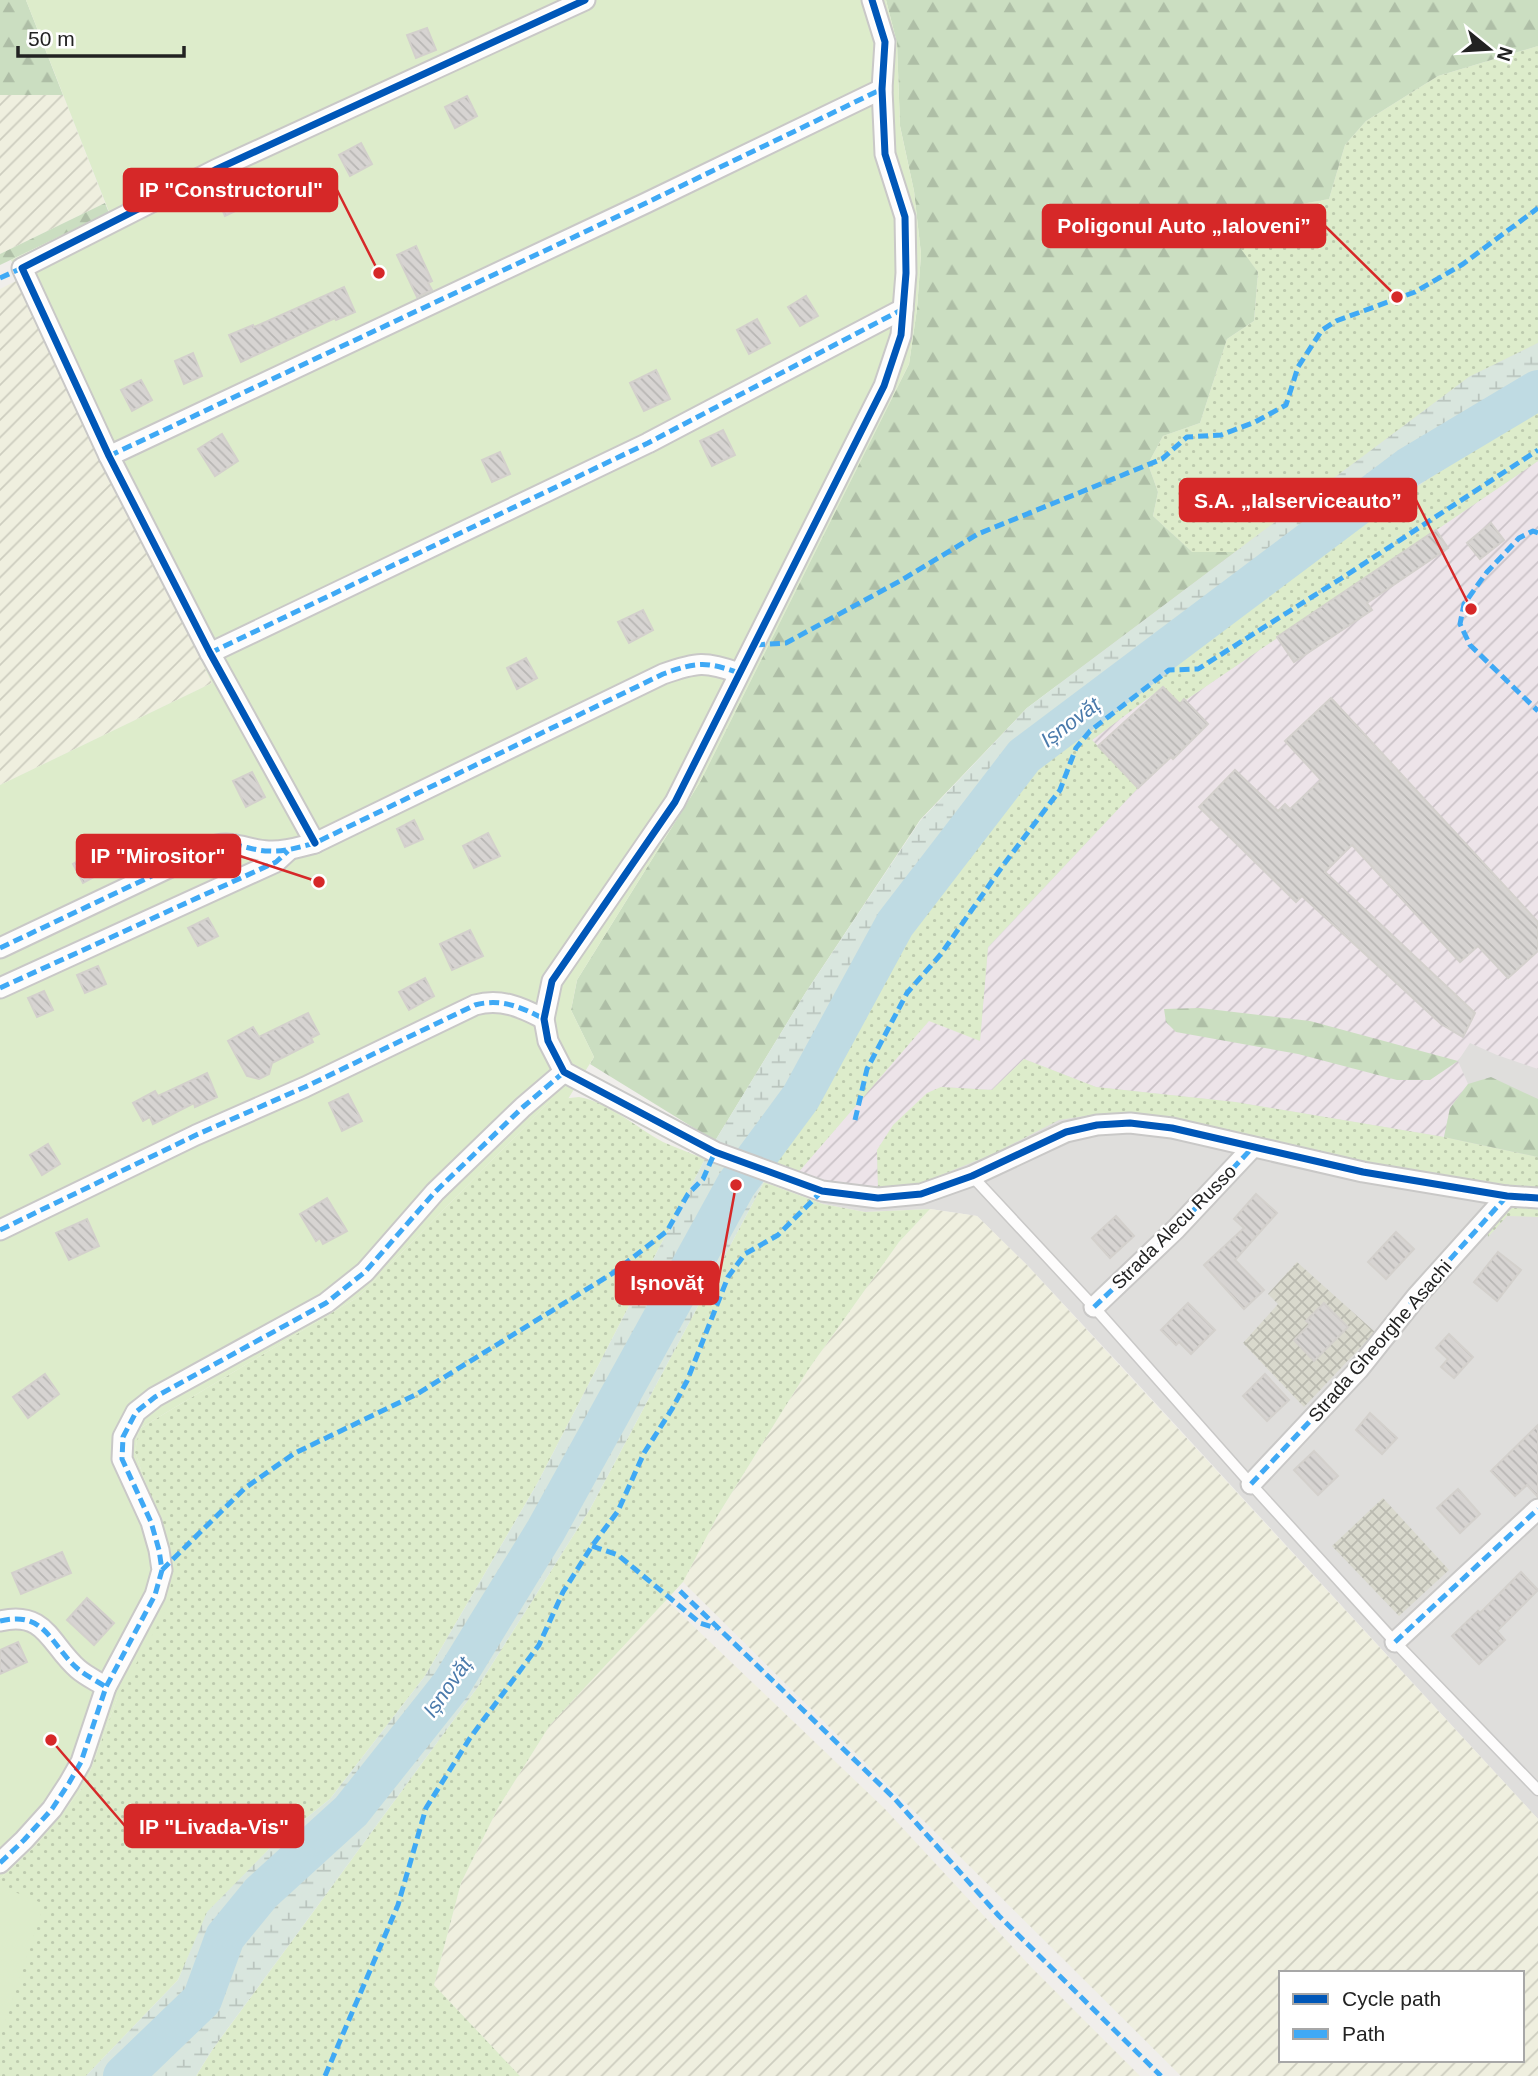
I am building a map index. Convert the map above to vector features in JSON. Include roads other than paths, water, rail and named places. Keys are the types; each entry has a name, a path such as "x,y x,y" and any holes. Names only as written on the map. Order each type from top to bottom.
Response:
{"street":[{"path":"315,843 209,653 109,456 22,268 215,170 585,0"},
{"path":"872,0 886,42 882,89 885,154 905,217 906,273 901,335 884,386 675,802 552,981 544,1019 548,1041 564,1072 715,1152 822,1191 878,1198 922,1194 972,1176 1066,1132 1097,1125 1130,1123 1171,1128 1363,1172 1507,1196 1538,1198"},
{"path":"109,456 882,89"},
{"path":"209,653 648,443 903,309"},
{"path":"0,948 218,845 226,843 267,852 288,851 315,843 663,674 693,663 721,666 739,673"},
{"path":"0,988 276,862 288,851"},
{"path":"0,1230 475,1005 502,1001 544,1019"},
{"path":"0,1863 52,1809 69,1783 81,1762 106,1687 155,1595 162,1570 159,1550 151,1522 122,1459 123,1437 136,1412 155,1397 326,1303 365,1272 435,1192 523,1107 564,1072"},
{"name":"Strada Alecu Russo","path":"1094,1307 1176,1229 1253,1147"},
{"name":"Strada Gheorghe Asachi","path":"1251,1484 1350,1379 1417,1297 1507,1196"},
{"path":"1395,1642 1538,1508"},
{"path":"0,1621 15,1617 39,1627 51,1637 78,1670 106,1687"}],"lane":[{"path":"972,1176 1094,1307 1395,1642 1538,1790"}],"waterway":[{"name":"Ișnovăț","path":"123,2076 202,2000 225,1937 261,1893 351,1811 451,1685 546,1530 736,1185 801,1097 895,924 1024,756 1409,467 1538,390"}],"place":[{"name":"IP \"Constructorul\"","path":"379,273"},
{"name":"Poligonul Auto „Ialoveni”","path":"1397,297"},
{"name":"S.A. „Ialserviceauto”","path":"1471,609"},
{"name":"IP \"Mirositor\"","path":"319,882"},
{"name":"Ișnovăț","path":"736,1185"},
{"name":"IP \"Livada-Vis\"","path":"51,1740"}]}
